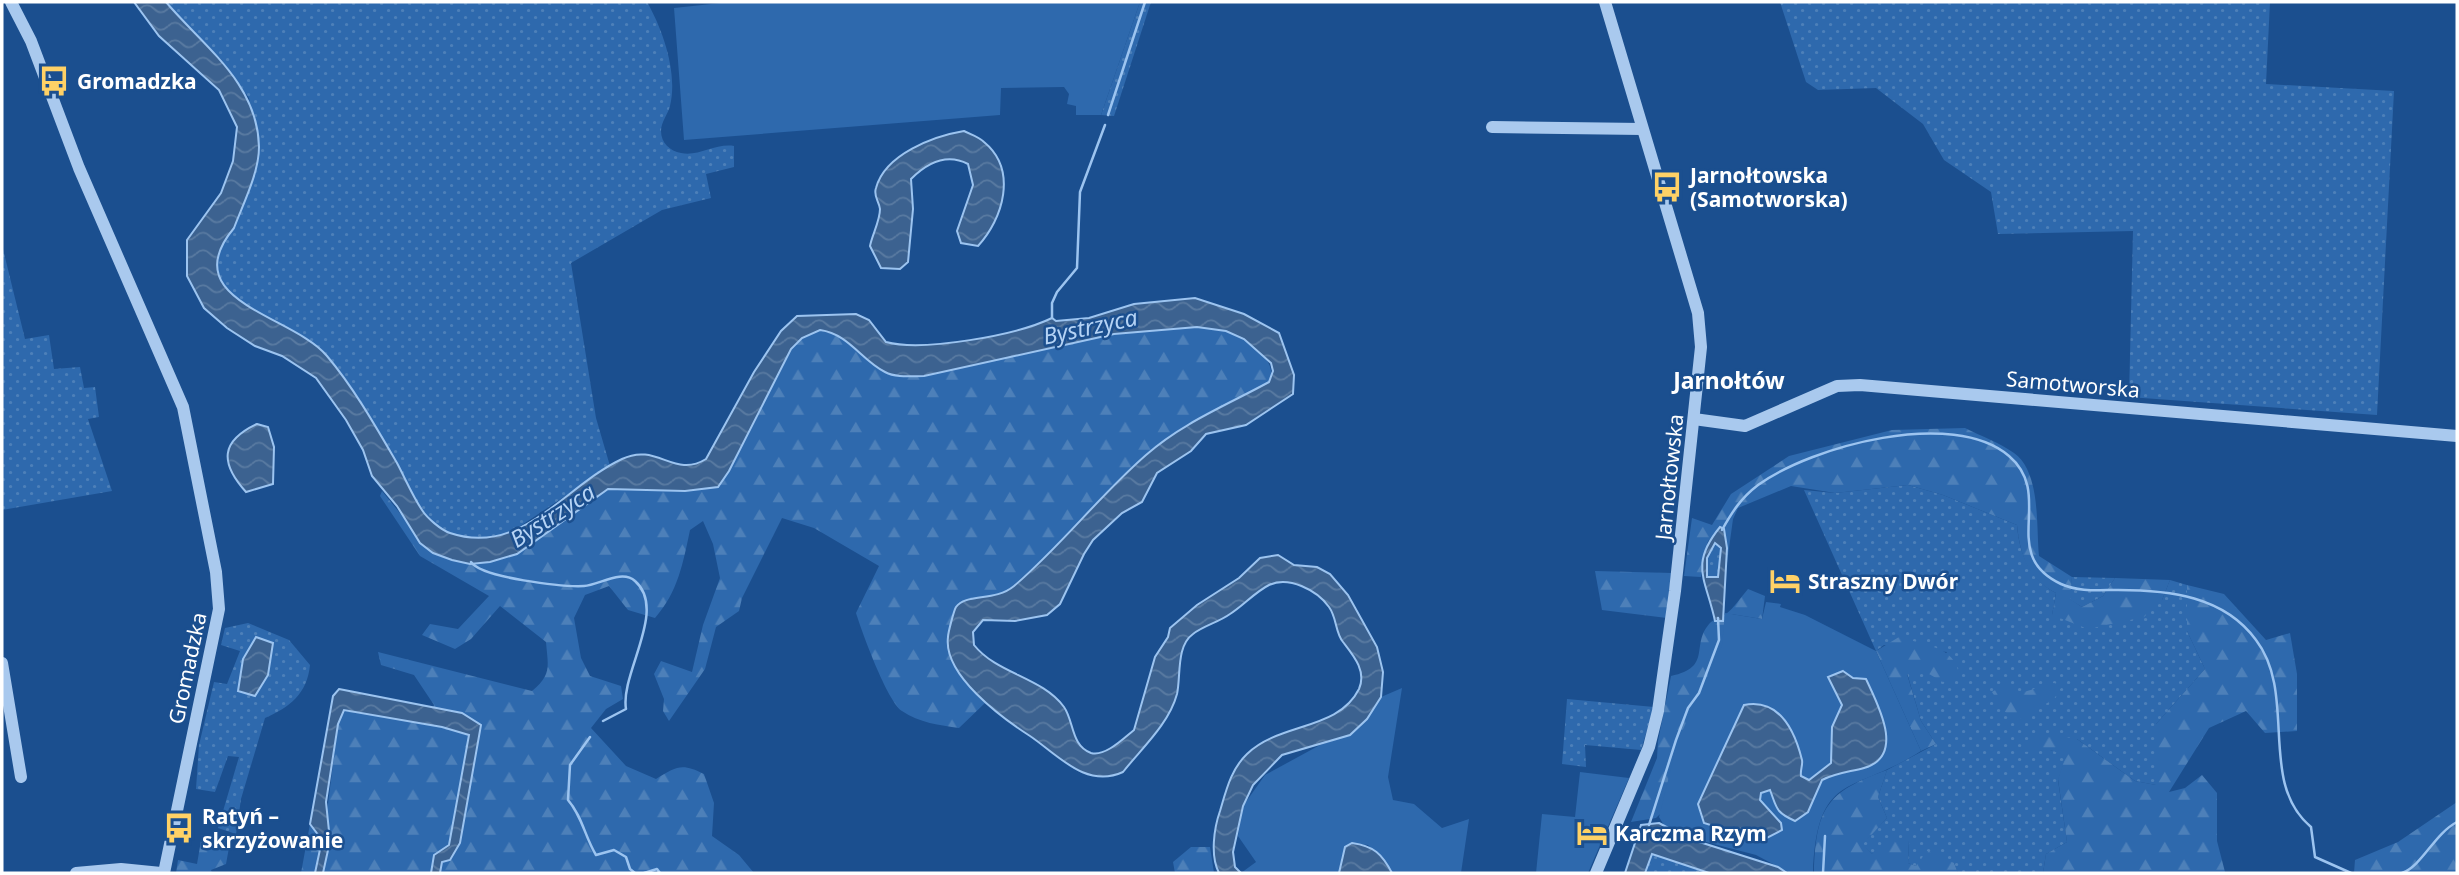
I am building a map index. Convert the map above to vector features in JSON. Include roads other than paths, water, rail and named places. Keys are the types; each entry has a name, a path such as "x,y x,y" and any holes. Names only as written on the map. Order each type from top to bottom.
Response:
{"street":[{"name":"Gromadzka","path":"12,2 31,41 83,178 183,407 218,582 219,609 163,873"},
{"name":"Jarnołtowska","path":"1596,873 1649,747 1658,711 1701,347 1698,313 1605,2"},
{"path":"1492,127 1642,129"},
{"name":"Samotworska","path":"1694,419 1745,426 1837,386 1860,385 2457,436"},
{"path":"2,663 21,777"},
{"path":"76,873 121,869 163,873"}],"water":[{"name":"Bystrzyca","path":"134,2 166,2 226,67 249,104 256,124 259,147 253,178 234,228 219,253 218,273 228,290 245,304 311,342 327,356 373,422 422,510 446,531 476,538 499,535 521,527 601,471 634,455 656,457 684,465 706,459 754,372 781,331 797,316 856,314 869,320 886,342 923,345 994,336 1052,318 1056,321 1089,318 1134,304 1195,298 1244,314 1279,333 1294,375 1293,394 1246,425 1206,434 1191,451 1157,473 1142,502 1122,513 1093,540 1060,604 1047,615 1015,621 983,620 973,632 974,645 995,663 1055,697 1064,707 1080,745 1091,753 1102,752 1134,730 1155,657 1168,637 1170,628 1197,605 1239,578 1260,558 1278,555 1294,565 1317,567 1330,574 1348,595 1377,647 1383,672 1381,697 1367,719 1350,735 1282,755 1253,785 1243,806 1233,852 1235,867 1241,873 1219,873 1214,850 1216,825 1224,796 1241,760 1260,744 1275,736 1323,720 1337,712 1350,703 1359,689 1361,676 1358,664 1340,638 1332,611 1317,595 1302,586 1285,582 1269,585 1226,617 1193,634 1184,646 1177,694 1168,716 1123,772 1110,776 1097,776 1073,768 990,707 964,680 955,666 949,651 948,637 956,607 967,600 998,594 1014,586 1146,455 1190,424 1269,382 1273,371 1271,363 1244,339 1226,331 1197,327 1114,334 924,376 909,376 885,372 847,342 830,332 820,330 802,338 791,349 729,471 718,487 685,491 608,489 517,554 490,562 470,564 433,553 420,543 397,506 372,476 363,450 346,420 316,378 282,356 255,346 227,328 204,308 187,276 187,240 221,193 233,161 237,127 219,90 159,36"},
{"path":"964,131 984,142 995,153 1001,166 1004,180 1000,209 987,235 978,246 961,243 957,231 973,185 968,164 952,159 938,161 911,179 913,209 908,262 900,269 881,268 870,246 880,214 875,191 881,176 889,165 912,149 939,137"},
{"path":"257,424 268,427 274,447 273,484 246,492 231,471 228,453 236,438"},
{"path":"1720,527 1724,529 1727,548 1723,621 1715,621 1702,572 1702,562","holes":["1715,543 1721,548 1718,577 1707,577 1707,558"]},
{"path":"256,637 273,643 268,675 255,696 238,691 243,659"},
{"path":"1843,671 1853,678 1866,679 1882,715 1886,741 1884,753 1877,762 1822,780 1808,812 1795,821 1778,809 1770,790 1761,793 1760,800 1781,823 1782,830 1761,841 1704,823 1698,804 1744,705 1757,704 1767,707 1784,719 1799,749 1801,776 1809,780 1831,763 1832,727 1842,705 1828,677"},
{"path":"339,689 462,713 481,725 460,843 450,860 442,862 440,873 431,873 434,855 449,845 469,735 442,727 344,710 338,724 326,802 330,841 323,873 315,873 322,840 310,824 333,696"},
{"path":"1659,823 1687,838 1778,867 1787,873 1709,873 1652,854 1645,873 1625,873 1641,825"},
{"path":"1352,843 1366,846 1376,852 1392,873 1339,873 1345,847"}],"waterway":[{"path":"1108,115 1145,2"},
{"name":"Bystrzyca","path":"1052,318 1052,303 1057,292 1077,268 1080,192 1105,125"},
{"path":"1722,530 1737,506 1758,485 1812,457 1883,438 1919,434 1954,435 1984,442 2009,456 2022,472 2028,489 2032,557 2042,572 2061,584 2075,588 2137,590 2194,598 2228,614 2243,625 2256,640 2268,662 2275,686 2281,763 2286,787 2295,808 2311,827 2315,857 2351,873"},
{"path":"471,562 490,573 559,585 584,586 617,577 635,581 644,593 647,608 641,642 626,694 626,709 603,721"},
{"path":"1649,825 1688,708 1699,693 1719,640 1718,618"},
{"path":"590,737 570,765 568,800 577,813 596,855 614,850 626,857 630,869 635,873"},
{"path":"2402,873 2416,864 2442,834 2457,822"},
{"path":"1823,873 1825,836"},
{"path":"644,873 657,869 660,873"}],"place":[{"name":"Gromadzka","path":"54,81"},
{"name":"Jarnołtowska (Samotworska)","path":"1667,187"},
{"name":"Straszny Dwór","path":"1785,581"},
{"name":"Ratyń – skrzyżowanie","path":"179,828"},
{"name":"Karczma Rzym","path":"1592,833"}],"district":[{"name":"Jarnołtów","path":"1729,380"}]}
